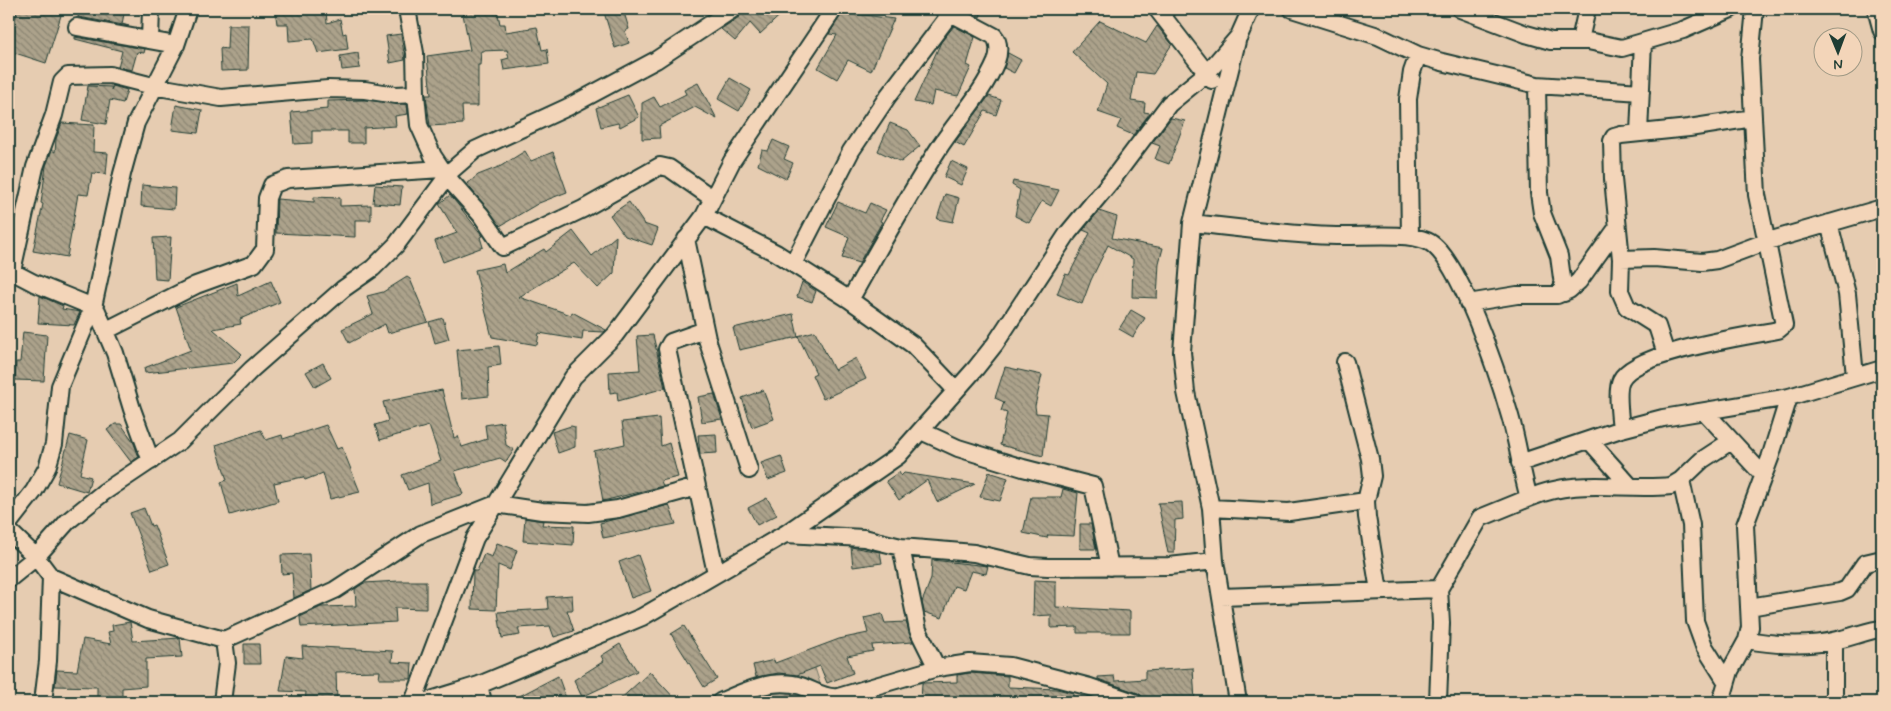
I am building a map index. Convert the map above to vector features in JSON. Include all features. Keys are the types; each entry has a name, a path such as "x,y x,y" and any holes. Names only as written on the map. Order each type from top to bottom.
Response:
{"street":[{"path":"150,40 151,9"},
{"path":"9,524 34,491 47,468 54,444 60,386 94,307 122,174 136,123 176,45 188,9"},
{"path":"407,9 415,54 419,125 444,173 471,203 502,248 583,209 660,166 669,168 712,198"},
{"path":"9,579 36,557 68,521 104,492 180,441 252,368 343,289 373,268 396,245 444,173 475,150 568,107 656,60 733,9"},
{"path":"413,702 475,538 573,377 615,335 704,216 732,161 834,9"},
{"path":"1157,9 1208,72 1222,95"},
{"path":"1238,702 1214,561 1211,508 1186,392 1182,352 1192,224 1222,95 1238,36 1251,9"},
{"path":"1292,9 1378,36 1418,55 1537,85 1641,92"},
{"path":"1460,9 1534,37 1562,42 1580,40 1622,48 1683,30 1731,9"},
{"path":"1580,40 1587,9"},
{"path":"1621,430 1621,379 1633,369 1666,354 1782,328 1784,318 1757,195 1750,58 1755,9"},
{"path":"1876,9 1882,31"},
{"path":"793,264 851,150 949,10 994,36 998,44 997,58 974,100 944,140 918,182 850,300"},
{"path":"77,27 176,45"},
{"path":"424,702 479,685 642,616 785,534 898,456 922,431 995,344 1068,232 1112,180 1169,104 1208,72 1238,36"},
{"path":"1639,133 1643,42"},
{"path":"1410,237 1408,99 1412,72 1418,55"},
{"path":"151,461 139,431 107,330 94,307 34,283 10,271 35,167 54,115 64,78 68,76 110,75 154,86 221,98 328,89 365,90 380,94 416,94"},
{"path":"1537,85 1539,193 1545,220 1558,256 1564,293"},
{"path":"1666,354 1662,336 1656,325 1627,307 1620,291 1621,259 1617,228 1612,141 1618,136 1753,118"},
{"path":"107,330 196,285 254,264 266,249 267,198 272,185 288,179 444,173"},
{"path":"1621,259 1654,258 1702,262 1732,256 1768,242 1882,208"},
{"path":"704,216 753,240 850,300 913,345 956,390"},
{"path":"1829,223 1847,294 1856,376"},
{"path":"1192,224 1334,236 1410,237 1427,240 1438,247 1447,259 1489,354 1511,418 1529,498"},
{"path":"1468,304 1517,295 1564,293 1580,281 1617,228"},
{"path":"686,239 705,330 749,470"},
{"path":"705,330 671,342 667,349 716,573"},
{"path":"1345,362 1370,459 1372,476 1366,501 1369,535 1379,591"},
{"path":"1520,463 1663,418 1789,397 1882,369"},
{"path":"1721,702 1733,662 1747,640 1750,626 1745,525 1789,397"},
{"path":"1705,412 1763,475"},
{"path":"922,431 966,450 1022,468 1093,486 1097,497 1110,567"},
{"path":"1589,440 1630,486"},
{"path":"1438,702 1441,623 1440,589 1480,518 1549,490 1567,486 1671,486 1681,480 1702,460 1731,441"},
{"path":"1681,480 1688,505 1692,541 1695,620 1704,646 1726,681"},
{"path":"9,531 36,557 51,577 148,619 224,640 277,614 335,590 421,534 496,504 557,512 588,513 618,509 697,487"},
{"path":"1211,508 1289,512 1366,501"},
{"path":"785,534 864,538 900,547 974,553 1030,566 1169,566 1214,561"},
{"path":"900,547 918,630 937,668"},
{"path":"1748,607 1840,592 1847,588 1865,563 1882,559"},
{"path":"43,702 48,661 51,577"},
{"path":"1221,597 1440,589"},
{"path":"1747,640 1792,644 1834,641 1882,629"},
{"path":"222,702 227,662 224,640"},
{"path":"1834,641 1834,702"},
{"path":"720,702 765,685 784,684 798,685 832,698 937,668 970,663 1010,666 1090,687 1134,702"},
{"path":"479,685 482,702"}],"green space":[{"path":"815,668 823,693 830,702 717,702 732,691"}],"building":[{"path":"18,9 63,9 46,63 9,51 9,36"},
{"path":"79,9 125,9 122,24 129,26 78,17"},
{"path":"275,9 326,10 327,23 340,19 343,34 346,33 348,49 318,53 313,39 289,41 288,24 277,24"},
{"path":"462,9 497,9 500,24 505,24 506,32 537,27 542,50 547,49 549,64 504,70 502,60 509,58 507,50 481,51 480,65 478,65 478,106 462,106 463,124 430,126 426,95 431,95 427,56 470,50"},
{"path":"603,9 623,9 629,29 625,31 629,43 615,48"},
{"path":"743,9 787,9 760,34 750,23 735,41 721,29 739,17"},
{"path":"964,9 983,9 980,17"},
{"path":"843,12 894,19 871,71 848,60 837,79 818,68 837,35 829,34"},
{"path":"1100,21 1146,43 1157,26 1172,44 1153,74 1136,72 1131,101 1145,103 1144,112 1150,113 1133,135 1117,128 1121,120 1098,112 1107,84 1072,52"},
{"path":"228,25 249,25 248,70 221,71 220,48 227,49"},
{"path":"954,26 975,37 967,65 971,67 958,96 934,91 931,105 914,102 941,42"},
{"path":"401,34 405,60 390,63 386,36"},
{"path":"75,37 145,49 144,53 137,52 132,70 118,67 122,51 75,39"},
{"path":"358,53 360,68 342,70 340,56"},
{"path":"1008,53 1021,60 1014,73 1004,68"},
{"path":"730,78 751,90 739,111 718,99"},
{"path":"698,83 717,119 695,107 659,126 660,138 642,139 642,103 654,97 660,107 686,94 684,90"},
{"path":"88,86 112,87 111,90 113,86 127,90 123,103 110,100 106,124 82,120"},
{"path":"628,95 639,117 620,127 618,123 601,127 596,108"},
{"path":"989,96 1001,100 996,115 985,111 964,147 955,142"},
{"path":"364,100 407,104 408,114 395,116 396,126 364,128 364,143 348,143 348,131 312,131 312,143 294,144 291,112 328,109 328,101"},
{"path":"176,105 202,110 198,133 172,130"},
{"path":"1171,118 1185,121 1169,164 1155,159 1160,146 1152,143"},
{"path":"62,123 94,125 93,152 108,153 106,174 92,173 88,195 78,194 67,257 33,251 43,204 41,203 46,166 52,150 55,152 56,139"},
{"path":"890,123 908,130 920,146 901,162 878,151"},
{"path":"773,140 789,147 784,159 793,163 786,179 758,165 762,150 768,151"},
{"path":"525,151 531,161 553,152 567,192 539,203 500,226 467,184 478,175 501,166"},
{"path":"951,161 968,169 961,185 944,177"},
{"path":"1013,181 1059,190 1051,206 1042,201 1029,223 1015,216 1020,190 1012,185"},
{"path":"142,185 175,188 174,209 141,206"},
{"path":"375,185 402,187 400,205 373,203"},
{"path":"945,194 959,198 953,222 937,219"},
{"path":"450,195 483,236 480,237 483,247 443,262 435,241 457,233 439,204"},
{"path":"314,197 340,198 340,206 371,205 371,220 355,220 355,237 276,233 277,199 314,202"},
{"path":"629,202 644,224 658,229 652,245 625,236 610,215"},
{"path":"838,202 865,213 870,203 886,210 880,221 882,222 859,263 842,258 849,237 826,227"},
{"path":"1099,211 1117,217 1112,238 1163,248 1159,263 1157,298 1132,297 1133,259 1108,245 1082,304 1057,294 1065,274 1069,275 1090,233 1083,230"},
{"path":"573,231 592,256 616,236 614,273 598,288 574,263 519,297 571,315 572,312 606,330 604,332 583,331 582,340 539,333 537,345 492,337 475,270 503,264 505,273 544,249 546,252"},
{"path":"171,237 168,280 155,279 153,238"},
{"path":"407,277 410,279 428,322 388,333 385,324 349,343 342,329 373,314 367,296 383,292"},
{"path":"271,281 280,302 240,319 241,324 213,329 242,354 233,363 145,373 144,368 191,350 176,307 237,283 238,296"},
{"path":"802,282 816,291 812,302 797,297"},
{"path":"40,296 63,306 62,309 80,312 74,325 38,323"},
{"path":"1131,310 1145,318 1133,337 1119,329"},
{"path":"793,314 798,337 739,350 733,328"},
{"path":"443,318 449,339 435,343 429,322"},
{"path":"815,331 834,370 856,358 866,379 823,399 812,375 816,373 798,336"},
{"path":"23,332 47,335 44,381 15,380 16,362 20,362"},
{"path":"653,335 665,388 618,401 617,392 610,393 609,372 640,370 637,336"},
{"path":"499,346 501,365 488,367 489,396 462,399 457,350"},
{"path":"323,363 331,378 315,387 306,372"},
{"path":"1005,367 1042,375 1035,406 1036,413 1048,414 1043,456 1000,445 1007,413 1001,411 1004,402 995,398"},
{"path":"442,390 454,438 458,436 462,447 487,439 485,425 503,422 506,445 514,450 506,462 500,458 455,471 463,494 430,504 428,483 408,490 402,475 441,461 429,426 380,440 375,425 388,421 383,402"},
{"path":"763,390 774,419 752,427 742,398"},
{"path":"714,394 722,419 702,422 698,397"},
{"path":"659,418 661,446 669,443 678,477 661,481 663,486 603,501 594,451 625,444 622,422"},
{"path":"115,424 121,424 133,441 139,457 131,462 107,430"},
{"path":"326,425 337,449 342,447 360,492 330,499 323,473 305,480 303,477 274,483 278,501 230,515 221,482 227,480 216,445 261,430 266,440 282,435 283,439"},
{"path":"571,426 575,427 575,447 558,453 552,432"},
{"path":"716,434 717,453 700,454 698,435"},
{"path":"70,435 88,440 80,474 91,477 87,492 57,483"},
{"path":"781,456 787,473 768,480 761,463"},
{"path":"899,472 901,476 904,473 975,484 937,502 927,480 899,500 886,481"},
{"path":"989,472 1008,478 1000,501 980,497"},
{"path":"1063,489 1078,493 1074,536 1048,535 1047,538 1023,533 1031,497 1061,497"},
{"path":"767,498 777,515 757,525 748,508"},
{"path":"1182,502 1183,519 1175,520 1174,553 1168,553 1158,503"},
{"path":"669,505 676,524 603,538 600,523"},
{"path":"144,508 151,526 154,525 169,564 152,570 130,513"},
{"path":"525,518 543,521 542,525 574,526 573,545 523,541"},
{"path":"1080,524 1091,524 1096,549 1080,549"},
{"path":"497,543 517,550 510,570 498,565 496,610 472,609 473,571 477,571 484,554 492,557"},
{"path":"851,547 880,552 882,563 853,567"},
{"path":"309,554 311,590 294,598 292,573 282,574 281,555"},
{"path":"638,555 651,591 631,598 619,562"},
{"path":"932,560 988,566 986,574 971,571 964,589 954,586 942,618 924,612 922,602 931,579"},
{"path":"1034,580 1056,581 1056,607 1130,611 1130,633 1077,633 1077,627 1051,628 1051,615 1033,616"},
{"path":"426,581 426,609 395,608 396,622 301,627 300,617 321,607 356,606 355,589 364,583"},
{"path":"572,595 573,610 567,610 574,631 554,637 550,626 518,628 520,635 502,638 498,612 548,609 547,597"},
{"path":"882,614 885,623 906,622 913,642 872,645 873,651 847,656 853,673 827,683 820,666 797,675 779,673 756,677 753,665 774,660 775,663 839,639 868,633 864,618"},
{"path":"130,622 133,641 180,638 182,657 146,659 146,686 122,688 122,702 97,702 97,687 55,686 57,670 77,671 83,639 111,644 108,632 113,631 112,625"},
{"path":"684,626 717,679 704,687 671,634"},
{"path":"244,644 259,644 260,664 244,664"},
{"path":"620,644 637,671 582,697 574,680 604,661 601,656"},
{"path":"302,646 393,651 392,662 412,663 411,679 379,679 380,671 336,672 337,702 305,702 306,692 280,691 286,656 303,658"},
{"path":"1193,668 1195,702 1144,702 1142,696 1138,693 1098,679 1098,677 1114,676 1115,681 1145,679 1145,671"},
{"path":"650,672 678,702 617,702"},
{"path":"970,673 1008,676 1008,687 1057,689 1073,693 1073,702 921,702 922,683 957,682 957,675"},
{"path":"558,676 566,698 555,702 508,702"}]}
